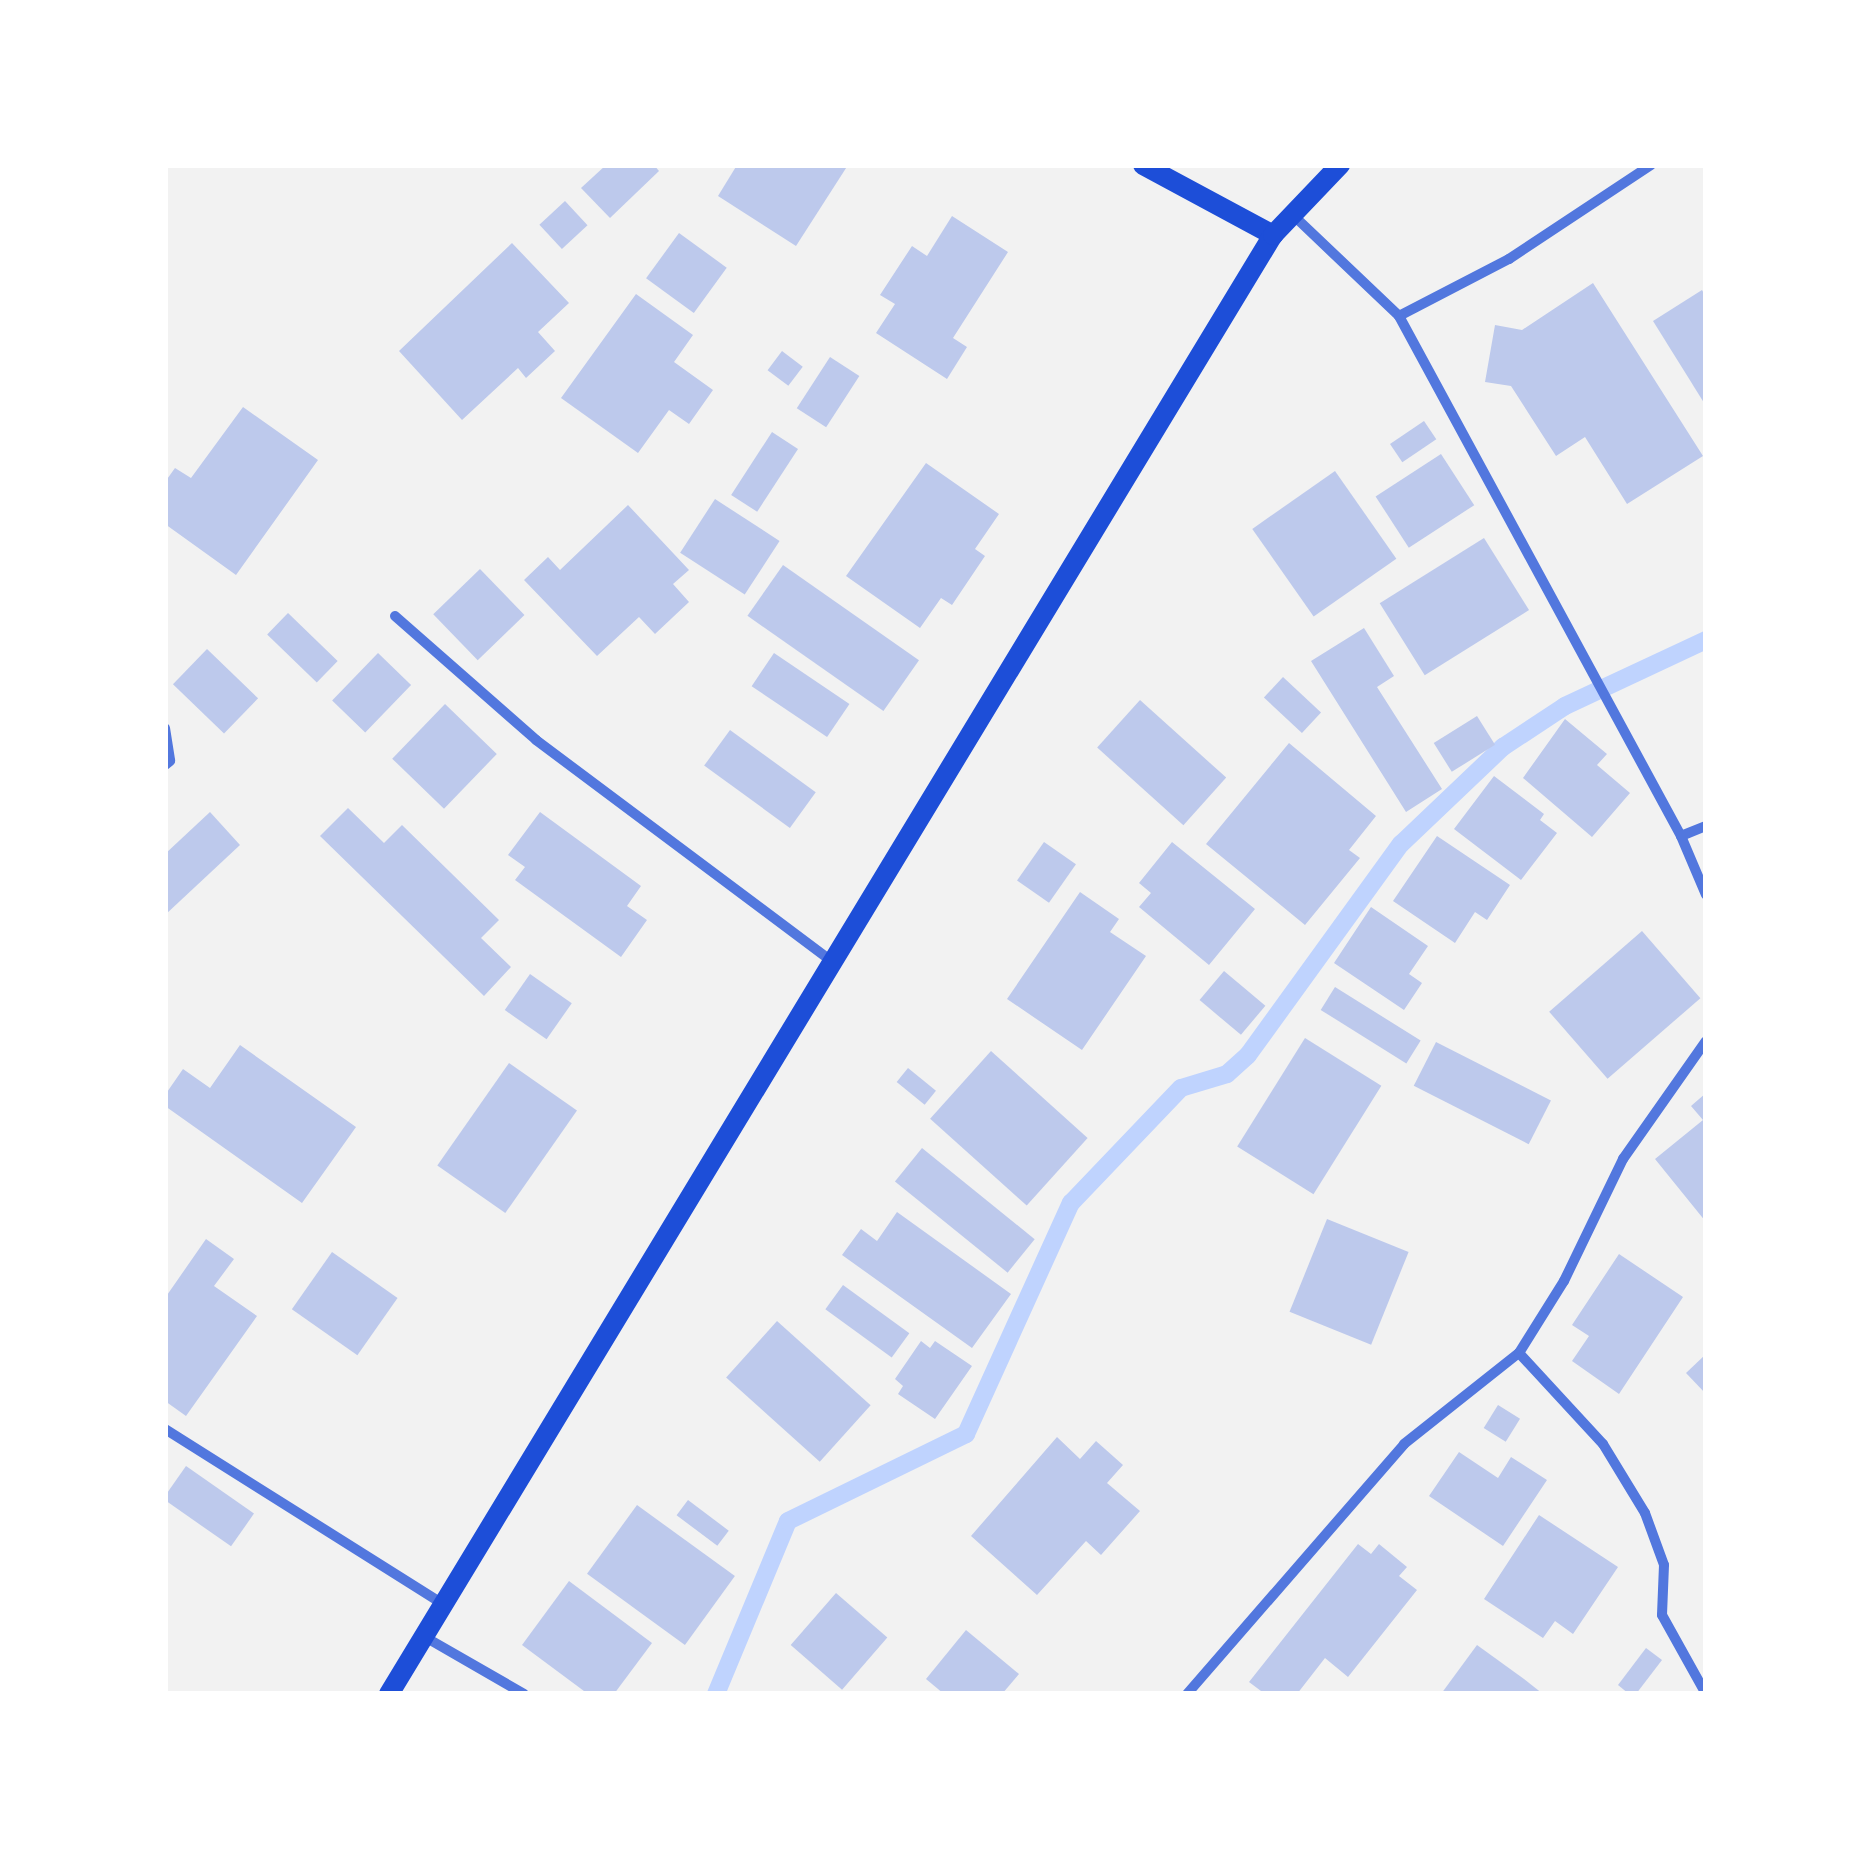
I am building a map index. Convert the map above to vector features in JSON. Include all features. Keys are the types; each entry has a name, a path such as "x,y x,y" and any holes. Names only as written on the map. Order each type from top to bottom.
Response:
{"main road":[{"path":"1143,165 1273,235"},
{"path":"389,1694 1273,235 1340,165"}],"street":[{"path":"1399,316 1509,259 1650,165"},
{"path":"1293,215 1399,316 1681,836 1706,895"},
{"path":"395,616 536,740 833,962"},
{"path":"165,728 165,766"},
{"path":"1681,836 1706,826"},
{"path":"1188,1694 1404,1444 1519,1353 1564,1281 1624,1159 1706,1041"},
{"path":"1519,1353 1603,1444 1645,1513 1664,1565 1662,1615 1706,1694"},
{"path":"165,1429 443,1604"},
{"path":"424,1636 524,1694"}],"building":[{"path":"606,165 654,165 659,171 610,218 581,188"},
{"path":"737,165 848,165 796,246 718,196"},
{"path":"565,201 588,225 562,249 539,225"},
{"path":"952,216 1008,252 953,338 967,347 947,379 876,333 895,304 880,295 912,246 927,256"},
{"path":"679,233 727,268 694,313 646,278"},
{"path":"512,243 569,303 538,332 555,351 526,378 518,368 462,420 399,351"},
{"path":"1593,283 1703,456 1627,504 1585,437 1556,456 1511,386 1485,382 1495,325 1522,330"},
{"path":"1702,290 1706,297 1706,406 1653,321"},
{"path":"636,294 693,335 674,362 713,390 689,424 669,410 638,453 561,398"},
{"path":"782,351 803,367 788,386 768,370"},
{"path":"830,357 859,376 826,427 797,408"},
{"path":"243,407 318,460 236,575 165,524 165,482 175,468 191,478"},
{"path":"1424,421 1436,439 1402,462 1390,444"},
{"path":"772,432 798,449 757,512 731,495"},
{"path":"1441,454 1474,505 1409,548 1376,496"},
{"path":"926,463 999,514 975,549 985,556 952,605 941,598 920,628 846,576"},
{"path":"1335,471 1396,559 1314,617 1252,529"},
{"path":"715,499 780,541 745,595 680,553"},
{"path":"628,505 689,570 673,584 689,602 655,634 639,617 597,656 524,580 548,557 560,570"},
{"path":"1484,538 1529,610 1425,675 1380,603"},
{"path":"783,565 919,660 883,711 747,616"},
{"path":"480,569 524,615 478,660 433,614"},
{"path":"288,613 338,661 317,683 267,635"},
{"path":"1364,628 1394,676 1377,687 1442,789 1406,812 1311,661"},
{"path":"207,649 258,698 224,734 173,684"},
{"path":"378,653 411,685 365,732 332,700"},
{"path":"774,653 849,704 827,737 752,686"},
{"path":"1283,677 1321,712 1302,733 1264,697"},
{"path":"1140,700 1226,778 1183,825 1097,748"},
{"path":"445,704 497,754 444,809 392,759"},
{"path":"1477,716 1495,745 1452,772 1434,743"},
{"path":"1565,719 1607,754 1597,765 1630,793 1592,837 1523,778"},
{"path":"730,730 816,792 790,828 704,766"},
{"path":"1289,743 1376,816 1349,850 1360,858 1305,925 1206,844"},
{"path":"1494,776 1544,814 1540,820 1557,833 1521,880 1454,829"},
{"path":"348,808 384,843 402,825 499,920 481,938 511,967 484,996 320,836"},
{"path":"210,812 240,845 165,915 165,854"},
{"path":"540,812 641,886 627,906 647,920 621,957 515,880 525,867 508,855"},
{"path":"1437,836 1510,885 1487,920 1475,912 1455,943 1393,901"},
{"path":"1044,842 1076,864 1049,903 1017,881"},
{"path":"1172,842 1255,909 1209,965 1139,907 1151,893 1139,883"},
{"path":"1080,892 1119,919 1110,932 1146,956 1082,1050 1007,999"},
{"path":"1371,907 1428,946 1409,974 1422,983 1404,1010 1334,963"},
{"path":"1642,931 1700,998 1608,1079 1549,1012"},
{"path":"1224,971 1265,1006 1241,1035 1200,1000"},
{"path":"530,974 572,1003 547,1039 505,1010"},
{"path":"1335,987 1421,1041 1406,1063 1321,1010"},
{"path":"1305,1038 1381,1086 1313,1194 1237,1147"},
{"path":"1436,1042 1551,1101 1529,1144 1414,1086"},
{"path":"240,1045 356,1127 302,1203 165,1106 165,1095 183,1069 210,1088"},
{"path":"991,1051 1088,1138 1027,1206 930,1119"},
{"path":"509,1063 577,1111 505,1213 437,1165"},
{"path":"908,1068 936,1091 925,1105 897,1082"},
{"path":"1706,1093 1706,1222 1655,1159 1703,1120 1691,1106"},
{"path":"922,1148 1035,1239 1008,1273 895,1181"},
{"path":"897,1212 1011,1294 972,1348 842,1255 861,1229 877,1241"},
{"path":"1327,1219 1409,1252 1371,1345 1290,1312"},
{"path":"206,1239 234,1259 214,1286 257,1316 186,1416 165,1401 165,1298"},
{"path":"332,1252 398,1298 357,1355 292,1309"},
{"path":"1619,1254 1683,1297 1619,1394 1572,1361 1589,1336 1572,1325"},
{"path":"843,1285 909,1333 892,1357 825,1309"},
{"path":"777,1321 871,1405 820,1462 726,1377"},
{"path":"921,1341 930,1348 935,1341 972,1366 935,1419 898,1394 903,1386 895,1379"},
{"path":"1706,1354 1706,1394 1686,1373"},
{"path":"1498,1405 1520,1419 1506,1442 1484,1428"},
{"path":"1057,1437 1080,1459 1096,1441 1123,1465 1107,1483 1140,1511 1101,1555 1086,1541 1037,1595 971,1536"},
{"path":"1459,1452 1498,1478 1511,1457 1547,1480 1503,1546 1429,1496"},
{"path":"186,1466 254,1514 231,1546 165,1500"},
{"path":"688,1500 729,1531 717,1546 677,1515"},
{"path":"637,1505 735,1576 685,1645 587,1574"},
{"path":"1539,1515 1618,1567 1573,1634 1555,1621 1543,1638 1484,1599"},
{"path":"1358,1544 1371,1554 1379,1544 1407,1567 1399,1576 1417,1590 1348,1677 1325,1658 1297,1694 1265,1694 1249,1682"},
{"path":"569,1581 652,1643 614,1694 588,1694 522,1645"},
{"path":"836,1593 887,1638 842,1690 791,1645"},
{"path":"966,1630 1019,1674 1002,1694 944,1694 926,1679"},
{"path":"1477,1645 1524,1679 1543,1694 1441,1694"},
{"path":"1646,1648 1662,1660 1636,1694 1629,1694 1618,1685"}],"waterway":[{"path":"716,1694 788,1521 966,1434 1071,1203 1181,1088 1227,1074 1248,1055 1401,844 1503,747 1565,706 1706,640"}]}
